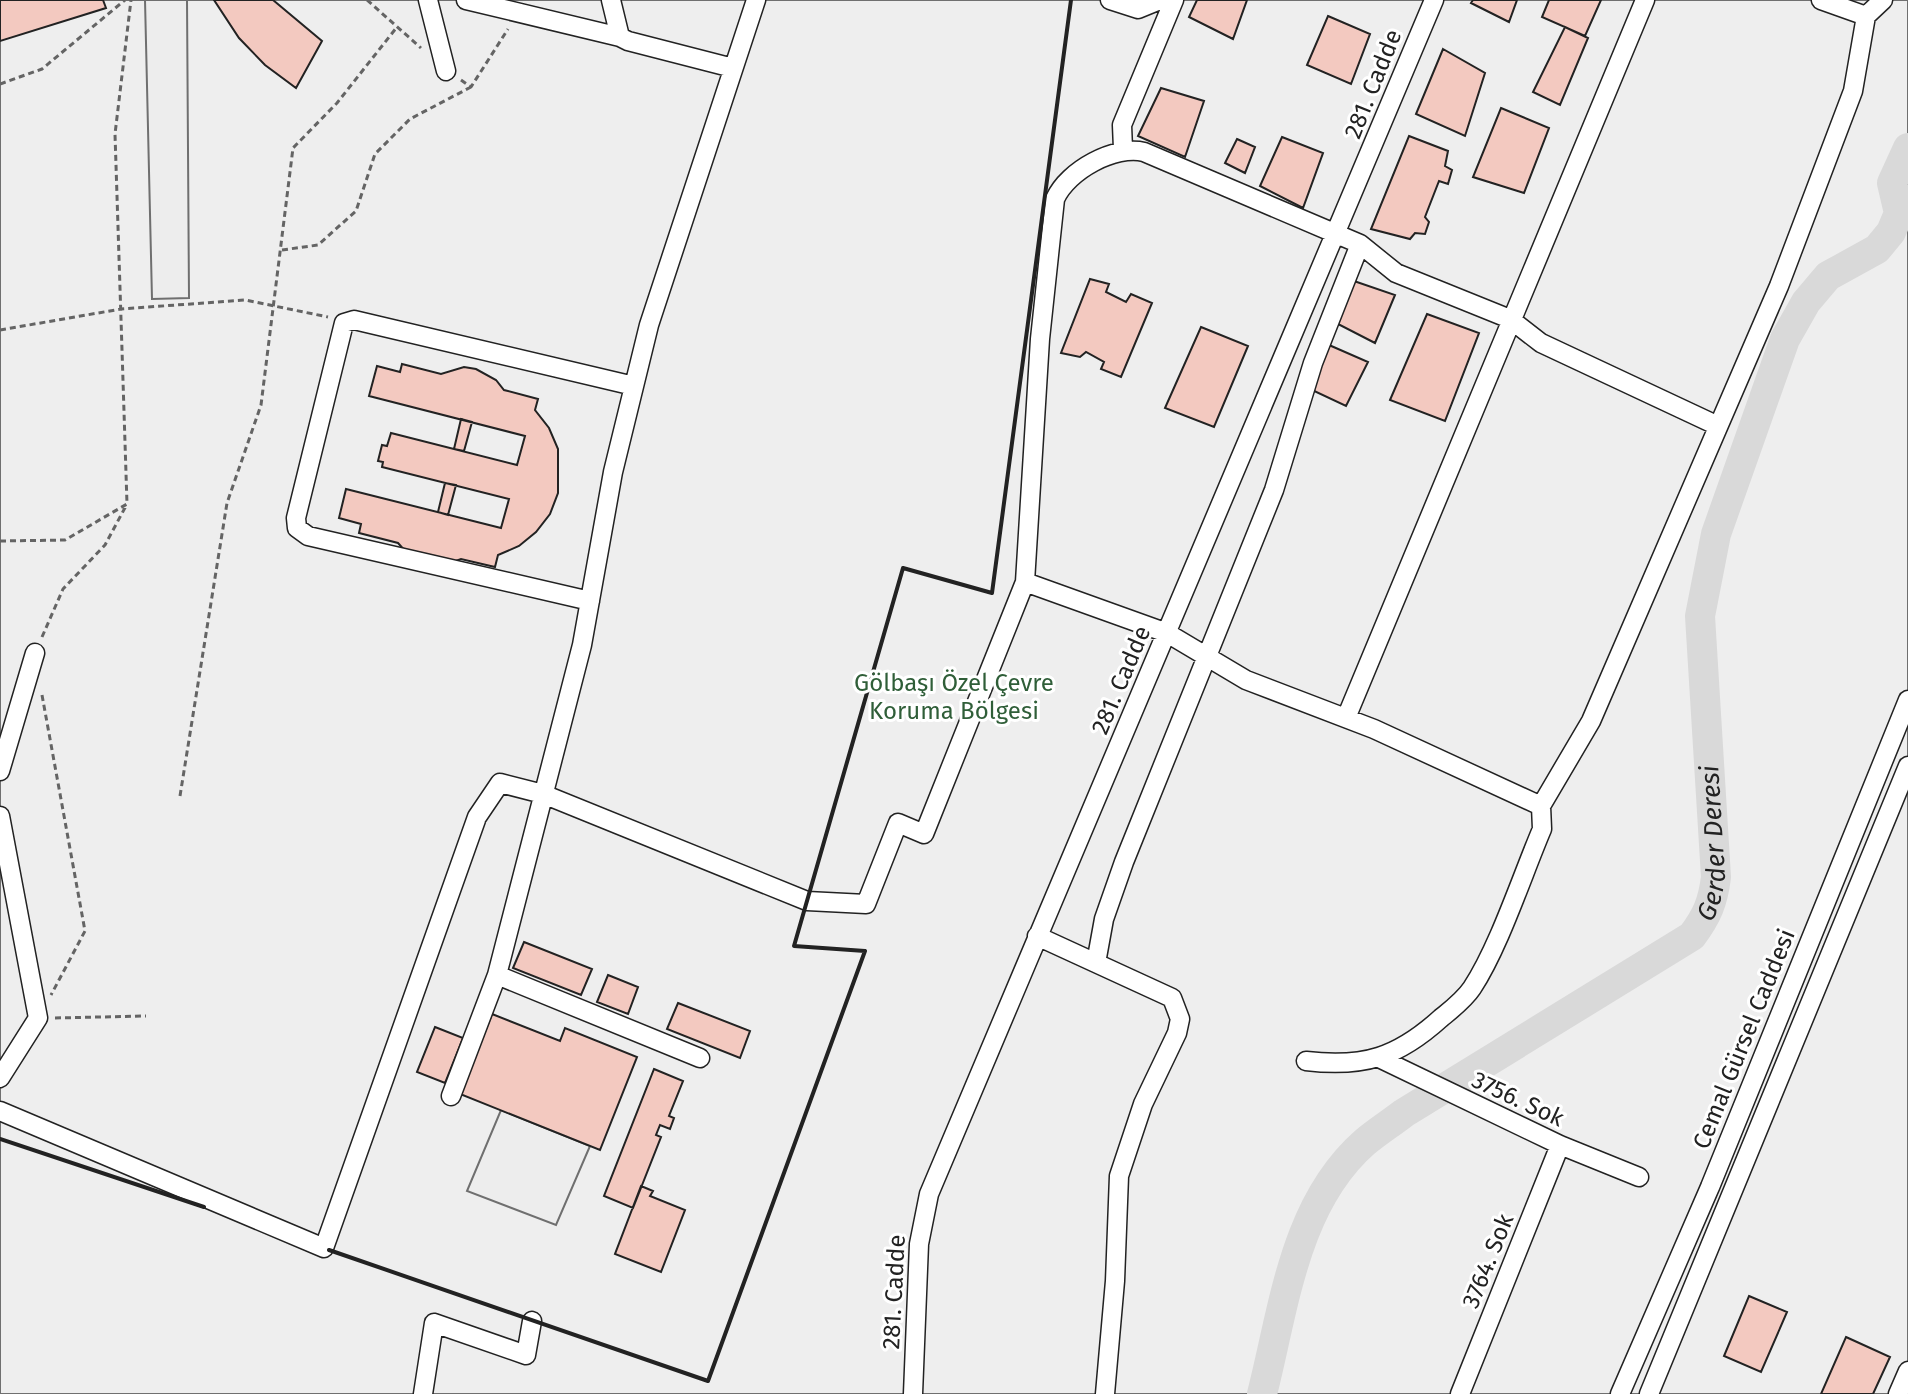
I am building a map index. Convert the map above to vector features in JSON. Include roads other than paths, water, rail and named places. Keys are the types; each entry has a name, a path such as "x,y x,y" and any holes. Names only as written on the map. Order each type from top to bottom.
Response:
{"street":[{"path":"428,0 446,71"},
{"path":"466,0 733,68"},
{"path":"611,0 620,37"},
{"path":"451,1096 497,975 590,601 613,472 649,325 756,0"},
{"path":"1110,0 1138,9 1159,4 1160,0"},
{"path":"1123,149 1122,125 1174,0"},
{"name":"281. Cadde","path":"913,1394 919,1244 929,1194 1338,234 1434,0"},
{"path":"1346,718 1645,0"},
{"path":"1821,0 1866,16"},
{"path":"1306,1061 1340,1065 1379,1058 1422,1036 1471,990 1542,829 1541,806 1591,721 1716,425 1779,286 1853,91 1866,16 1883,0"},
{"path":"0,1111 324,1248 477,817 500,783 543,794 807,901 866,904 898,823 924,834 1025,582 1040,339 1055,199 1069,180 1123,149 1144,152 1360,244 1396,273 1510,319 1541,343 1716,425"},
{"path":"1096,963 1104,919 1124,862 1274,490 1313,363 1360,244"},
{"path":"590,601 308,536 297,528 296,518 341,327 348,321 634,386"},
{"path":"1025,582 1167,633 1246,680 1346,718 1541,806"},
{"path":"0,771 35,653"},
{"name":"Cemal Gürsel Caddesi","path":"1620,1394 1710,1187 1908,700"},
{"name":"Cemal Gürsel Caddesi","path":"1649,1394 1908,766"},
{"path":"0,816 38,1018 0,1078"},
{"path":"1037,936 1172,998 1180,1019 1171,1049 1132,1131 1119,1176 1115,1281 1105,1394"},
{"path":"497,975 700,1058"},
{"name":"3756. Sok","path":"1379,1058 1560,1145 1639,1177"},
{"name":"3764. Sok","path":"1460,1394 1560,1145"},
{"path":"423,1394 434,1323 526,1355 532,1321"},
{"path":"1898,1394 1908,1371"}],"waterway":[{"name":"Gerder Deresi","path":"1262,1394 1295,1259 1322,1195 1341,1167 1365,1142 1404,1113 1692,936 1705,915 1716,877 1700,616 1716,534 1785,339 1806,302 1828,276 1877,249 1891,232 1899,213 1892,183 1908,148"}],"park label":[{"name":"Gölbaşı Özel Çevre Koruma Bölgesi","path":"954,697"}]}
